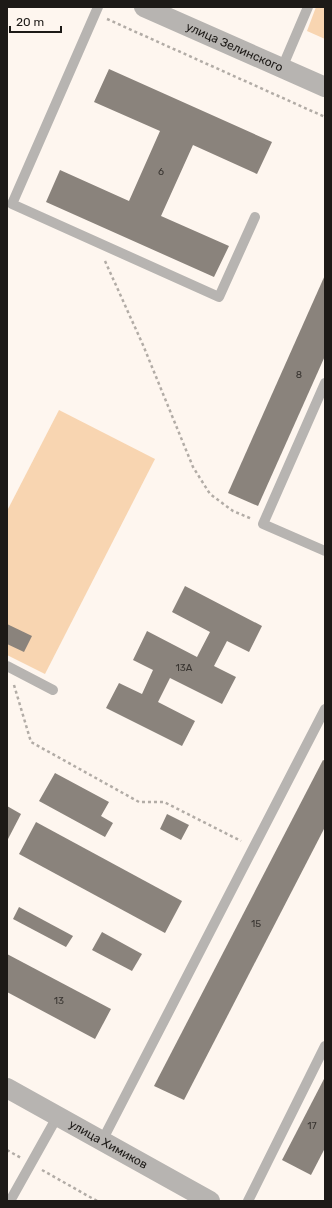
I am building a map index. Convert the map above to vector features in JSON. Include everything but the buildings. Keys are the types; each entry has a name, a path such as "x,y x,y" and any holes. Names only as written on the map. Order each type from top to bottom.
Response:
{"street":[{"name":"улица Зелинского","path":"144,7 325,87"},
{"name":"улица Химиков","path":"7,1088 210,1201"}],"lane":[{"path":"282,68 308,7"},
{"path":"97,10 12,204 219,297 255,217"},
{"path":"325,383 263,524 325,551"},
{"path":"8,667 53,690"},
{"path":"102,1142 253,848 321,724 325,709"},
{"path":"248,1201 325,1046"},
{"path":"10,1201 58,1117"}],"path":[{"path":"97,10 325,118"},
{"path":"96,242 143,345 193,467 210,494 233,511 263,524"},
{"path":"8,667 32,742 139,802 164,802 253,848"},
{"path":"7,1150 28,1162"},
{"path":"42,1170 97,1201"}],"shaded area":[{"path":"316,7 325,7 325,39 307,31"},
{"path":"59,410 155,459 45,674 7,655 7,511"}]}
